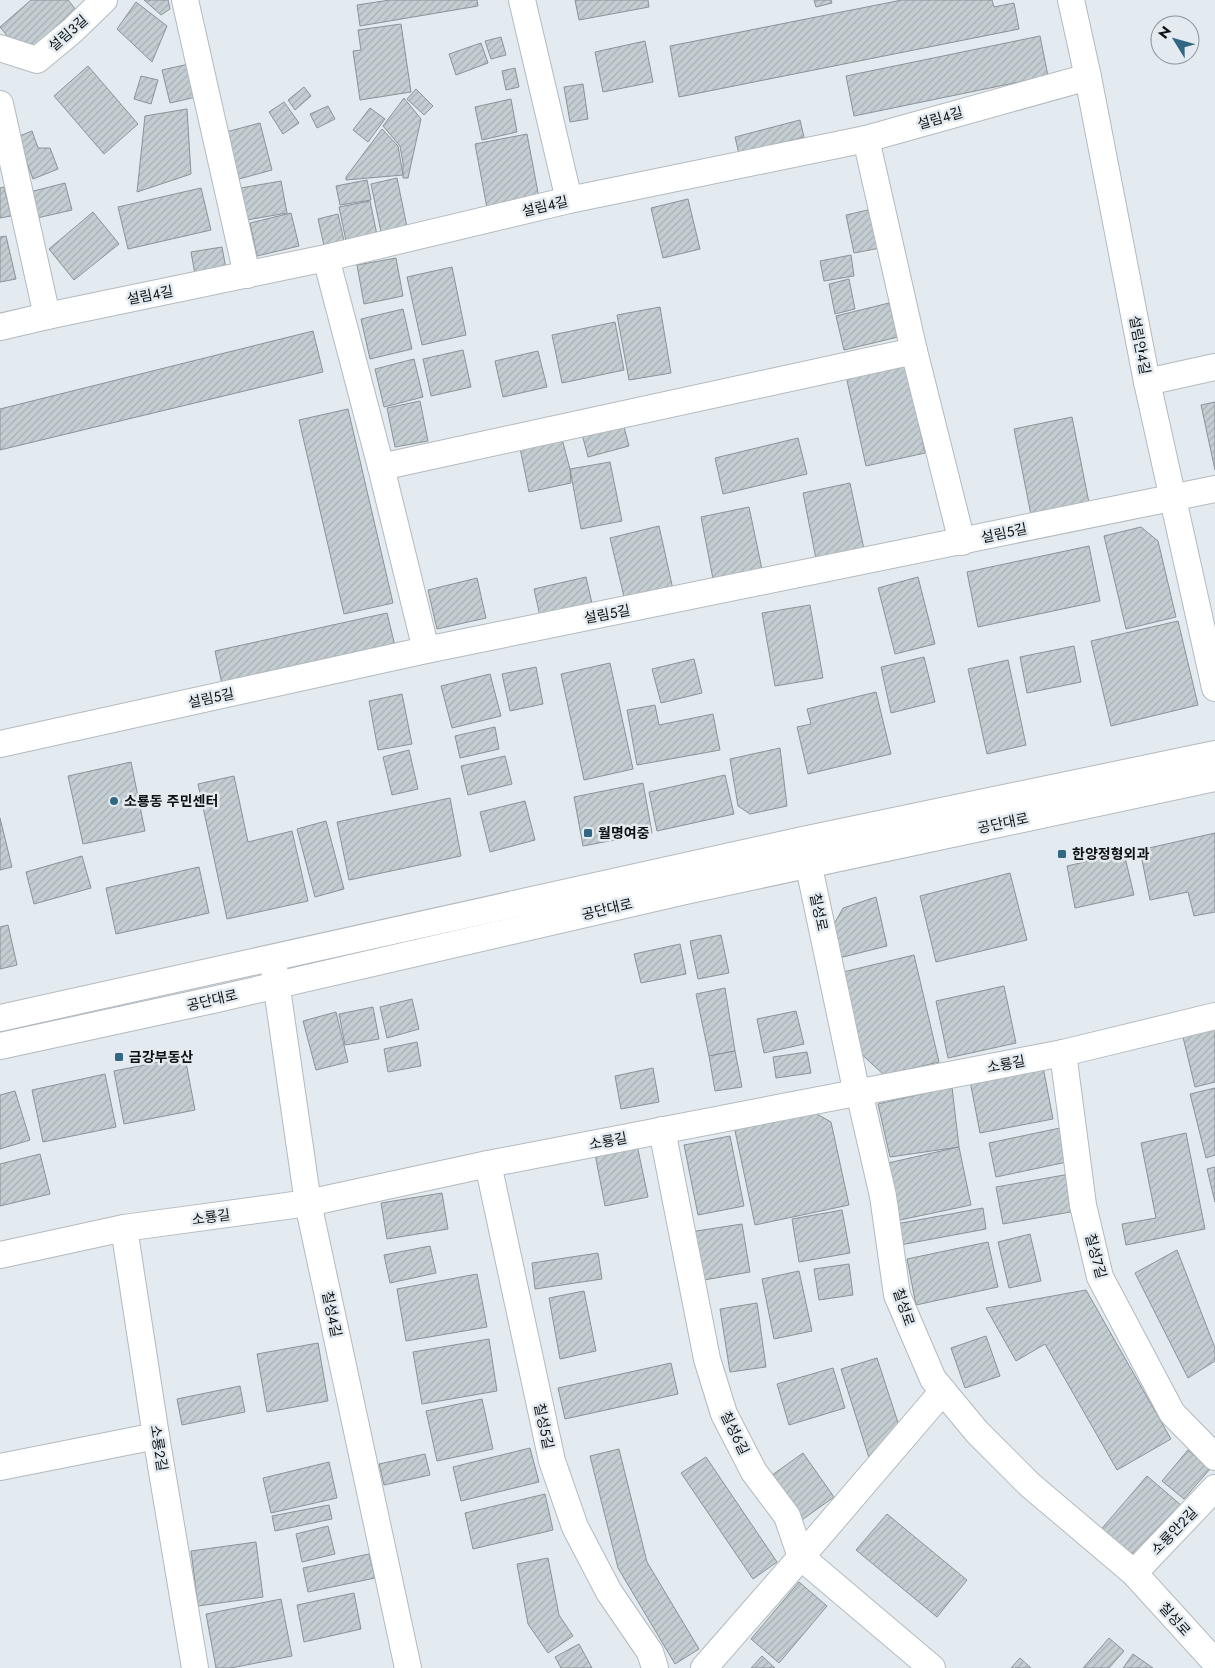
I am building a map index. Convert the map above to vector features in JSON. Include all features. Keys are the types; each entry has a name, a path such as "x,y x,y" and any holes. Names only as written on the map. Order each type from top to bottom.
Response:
{"street":[{"name":"설림3길","path":"0,48 37,60 72,31 104,0"},
{"path":"186,0 247,275"},
{"path":"522,0 569,200"},
{"name":"설림안4길","path":"1071,0 1088,77 1147,382 1215,688"},
{"name":"설림4길","path":"0,327 326,258 569,200 866,139 1088,77"},
{"path":"0,104 46,316"},
{"path":"866,139 914,351 962,542"},
{"path":"326,258 381,467 426,650"},
{"path":"381,467 914,351"},
{"path":"1147,382 1215,367"},
{"name":"설림5길","path":"0,744 426,650 1215,489"},
{"name":"공단대로","path":"0,1046 277,985 685,891 806,852 1215,754"},
{"name":"공단대로","path":"0,1018 272,958 806,852 1215,778"},
{"name":"칠성로","path":"806,852 857,1094 860,1096 883,1196 897,1295 933,1379 978,1432 1030,1485 1134,1573 1215,1662"},
{"name":"칠성4길","path":"272,958 308,1204 408,1668"},
{"name":"소룡길","path":"0,1255 124,1228 308,1204 488,1164 1063,1053 1215,1016"},
{"name":"칠성7길","path":"1063,1053 1083,1205 1100,1277 1172,1413 1215,1457"},
{"name":"칠성6길","path":"662,1130 707,1359 724,1414 754,1472 787,1516 801,1557"},
{"name":"칠성5길","path":"488,1164 552,1461 575,1527 609,1592 650,1652 655,1668"},
{"name":"소룡2길","path":"124,1228 156,1436 195,1668"},
{"path":"704,1668 942,1391"},
{"path":"0,1467 156,1436"},
{"name":"소룡안2길","path":"1134,1573 1215,1488"},
{"path":"801,1557 932,1668"}],"building":[{"path":"31,0 68,0 81,16 42,51 17,48 0,27"},
{"path":"144,0 168,0 170,9 161,15"},
{"path":"390,0 477,0 478,6 360,26 357,5"},
{"path":"575,0 648,0 649,7 579,20"},
{"path":"814,0 831,0 832,3 816,7"},
{"path":"902,0 992,0 994,7 1014,3 1019,29 679,97 670,46"},
{"path":"136,2 167,26 152,62 117,29"},
{"path":"401,24 411,92 360,100 353,51 361,50 358,30"},
{"path":"1040,36 1048,76 854,116 846,76"},
{"path":"501,37 506,55 491,59 485,41"},
{"path":"645,41 653,82 603,92 595,52"},
{"path":"481,43 488,63 456,75 449,54"},
{"path":"189,64 196,97 170,103 162,70"},
{"path":"88,66 138,124 104,154 54,96"},
{"path":"515,68 519,87 506,90 502,71"},
{"path":"141,76 158,80 151,104 134,99"},
{"path":"583,84 588,119 570,122 564,87"},
{"path":"304,87 311,96 295,110 288,100"},
{"path":"416,89 433,106 424,115 407,99"},
{"path":"404,98 421,119 408,178 403,178 400,146 383,126"},
{"path":"511,99 517,132 482,140 475,107"},
{"path":"284,102 299,123 283,134 269,112"},
{"path":"328,106 335,119 317,128 310,114"},
{"path":"370,108 385,119 368,142 353,130"},
{"path":"187,109 191,174 137,192 145,116"},
{"path":"800,120 804,137 739,154 735,137"},
{"path":"260,123 272,170 239,179 226,132"},
{"path":"382,129 398,146 403,175 346,180 346,177"},
{"path":"32,131 38,148 50,148 58,169 33,179 17,137"},
{"path":"527,134 539,198 487,208 475,144"},
{"path":"397,178 407,227 381,232 371,184"},
{"path":"367,180 371,200 340,205 336,186"},
{"path":"281,181 287,213 247,220 241,188"},
{"path":"65,183 72,210 37,218 30,192"},
{"path":"4,187 11,216 0,218 0,188"},
{"path":"201,188 211,230 128,249 118,207"},
{"path":"688,199 700,249 663,258 651,208"},
{"path":"370,201 377,235 346,241 339,207"},
{"path":"872,209 880,248 854,253 846,215"},
{"path":"93,212 119,244 74,280 49,249"},
{"path":"291,213 299,246 257,256 250,223"},
{"path":"338,214 345,245 325,250 318,219"},
{"path":"6,236 16,279 0,282 0,237"},
{"path":"222,247 227,274 196,280 191,252"},
{"path":"851,255 854,276 824,281 820,261"},
{"path":"396,258 403,296 364,304 357,265"},
{"path":"452,267 466,335 422,345 407,277"},
{"path":"849,279 855,309 835,314 829,284"},
{"path":"889,303 898,337 844,350 836,316"},
{"path":"660,307 671,373 629,380 617,315"},
{"path":"403,309 412,349 370,359 361,319"},
{"path":"615,322 624,370 562,383 552,335"},
{"path":"313,331 323,372 0,450 0,409"},
{"path":"463,350 471,387 431,396 423,359"},
{"path":"538,351 547,387 503,397 495,361"},
{"path":"414,359 423,397 384,407 375,369"},
{"path":"906,363 925,453 866,466 846,376"},
{"path":"420,401 428,441 395,447 387,408"},
{"path":"1215,402 1215,470 1201,405"},
{"path":"348,409 393,603 344,614 299,420"},
{"path":"1072,417 1090,508 1032,520 1014,429"},
{"path":"623,423 629,446 588,457 582,434"},
{"path":"798,438 807,474 723,494 715,458"},
{"path":"562,439 570,469 571,483 529,492 520,448"},
{"path":"610,462 622,521 581,529 570,469"},
{"path":"850,483 865,554 817,564 803,493"},
{"path":"749,507 764,579 715,589 701,517"},
{"path":"659,526 674,594 626,605 610,538"},
{"path":"1141,527 1158,541 1176,617 1126,629 1104,536"},
{"path":"1089,546 1100,601 978,627 967,572"},
{"path":"586,577 593,608 541,621 534,589"},
{"path":"918,577 935,644 895,654 878,588"},
{"path":"477,578 486,618 437,629 428,590"},
{"path":"810,605 823,678 775,686 762,613"},
{"path":"387,613 395,646 222,684 215,651"},
{"path":"1178,621 1198,705 1111,726 1091,641"},
{"path":"1074,646 1081,682 1027,693 1020,657"},
{"path":"924,657 935,702 891,713 881,667"},
{"path":"694,659 702,693 661,703 652,669"},
{"path":"1008,660 1026,745 987,754 968,669"},
{"path":"610,663 633,769 584,780 561,674"},
{"path":"536,667 543,704 510,711 502,674"},
{"path":"490,674 501,716 452,728 441,686"},
{"path":"876,692 891,754 808,774 797,727 811,724 807,709"},
{"path":"402,694 412,744 378,750 369,701"},
{"path":"655,705 659,725 713,714 720,750 637,765 627,710"},
{"path":"495,727 499,749 460,758 455,736"},
{"path":"780,748 787,806 750,814 738,806 730,759"},
{"path":"409,750 418,789 392,795 383,757"},
{"path":"505,756 512,784 468,795 461,766"},
{"path":"131,762 145,831 83,844 68,776"},
{"path":"725,775 734,814 657,831 649,792"},
{"path":"234,776 248,842 292,831 308,901 227,919 198,784"},
{"path":"643,783 652,833 583,846 574,797"},
{"path":"450,798 461,856 349,880 337,822"},
{"path":"525,801 535,840 490,852 480,812"},
{"path":"0,818 12,867 0,870"},
{"path":"326,821 344,889 315,897 297,829"},
{"path":"1215,833 1215,912 1194,916 1188,892 1150,900 1140,850"},
{"path":"1124,853 1134,895 1075,908 1067,866"},
{"path":"82,856 91,888 34,904 26,872"},
{"path":"199,867 209,913 116,934 106,888"},
{"path":"1010,873 1027,940 936,962 920,896"},
{"path":"876,897 887,946 835,959 832,928 843,908"},
{"path":"8,925 17,965 0,969 0,927"},
{"path":"721,935 729,973 698,979 690,941"},
{"path":"680,944 686,974 641,983 634,954"},
{"path":"914,955 939,1062 884,1075 857,1050 839,973"},
{"path":"1004,986 1016,1043 948,1058 936,1001"},
{"path":"725,988 735,1051 709,1056 696,994"},
{"path":"412,999 419,1029 387,1038 380,1007"},
{"path":"373,1007 379,1039 345,1045 339,1014"},
{"path":"796,1011 804,1044 764,1053 757,1019"},
{"path":"336,1012 348,1062 316,1070 303,1021"},
{"path":"1215,1024 1215,1082 1195,1087 1182,1033"},
{"path":"417,1042 421,1066 388,1072 384,1049"},
{"path":"735,1051 742,1087 715,1091 709,1056"},
{"path":"807,1052 811,1073 776,1078 773,1057"},
{"path":"185,1057 195,1110 124,1124 114,1071"},
{"path":"1043,1067 1053,1119 980,1133 970,1081"},
{"path":"653,1068 659,1102 621,1109 615,1076"},
{"path":"105,1074 116,1127 43,1142 32,1090"},
{"path":"952,1087 959,1147 890,1157 878,1104"},
{"path":"1215,1088 1215,1155 1206,1158 1190,1094"},
{"path":"15,1091 30,1140 0,1149 0,1095"},
{"path":"810,1110 831,1122 849,1205 755,1225 734,1126"},
{"path":"1060,1128 1067,1162 996,1177 989,1143"},
{"path":"1186,1133 1205,1229 1126,1245 1122,1224 1156,1218 1141,1143"},
{"path":"730,1136 744,1206 698,1215 684,1145"},
{"path":"637,1145 648,1197 605,1206 595,1154"},
{"path":"959,1147 971,1205 900,1220 888,1163"},
{"path":"40,1154 50,1194 0,1206 0,1164"},
{"path":"1215,1167 1215,1202 1207,1169"},
{"path":"1070,1174 1076,1211 1003,1224 996,1187"},
{"path":"442,1193 448,1229 387,1239 381,1203"},
{"path":"983,1208 986,1229 900,1245 896,1224"},
{"path":"842,1210 850,1253 799,1262 792,1219"},
{"path":"742,1224 750,1272 698,1281 690,1232"},
{"path":"1030,1234 1041,1281 1009,1288 998,1242"},
{"path":"988,1242 998,1287 916,1305 907,1259"},
{"path":"430,1246 436,1273 390,1283 384,1255"},
{"path":"1177,1250 1215,1348 1215,1361 1188,1378 1135,1273"},
{"path":"598,1253 602,1279 535,1289 532,1263"},
{"path":"849,1264 853,1295 819,1300 814,1269"},
{"path":"799,1271 812,1331 774,1339 762,1279"},
{"path":"477,1274 487,1327 406,1341 397,1289"},
{"path":"1086,1290 1171,1439 1117,1470 1045,1344 1016,1361 986,1308"},
{"path":"584,1291 596,1351 560,1359 549,1298"},
{"path":"757,1303 766,1367 730,1372 720,1309"},
{"path":"986,1336 1000,1376 965,1388 951,1348"},
{"path":"489,1339 497,1391 422,1404 413,1352"},
{"path":"318,1343 328,1401 267,1412 257,1354"},
{"path":"877,1358 901,1432 869,1458 841,1369"},
{"path":"671,1363 678,1394 565,1419 558,1388"},
{"path":"833,1368 845,1408 789,1425 777,1384"},
{"path":"240,1386 245,1412 182,1425 177,1399"},
{"path":"482,1399 493,1449 437,1461 426,1411"},
{"path":"530,1448 539,1482 461,1501 453,1467"},
{"path":"619,1449 647,1562 699,1649 675,1664 618,1568 590,1456"},
{"path":"1188,1450 1210,1469 1184,1499 1162,1481"},
{"path":"803,1453 834,1497 799,1522 768,1478"},
{"path":"425,1454 430,1475 384,1485 379,1464"},
{"path":"706,1457 777,1562 753,1579 681,1473"},
{"path":"329,1462 337,1498 271,1513 263,1478"},
{"path":"1147,1476 1182,1506 1141,1554 1121,1552 1098,1533"},
{"path":"545,1494 553,1530 473,1549 465,1513"},
{"path":"329,1505 332,1519 275,1531 272,1516"},
{"path":"887,1514 967,1580 937,1617 856,1550"},
{"path":"328,1526 335,1554 302,1562 296,1534"},
{"path":"256,1542 263,1597 198,1606 191,1551"},
{"path":"369,1554 375,1578 308,1592 303,1568"},
{"path":"548,1558 559,1615 573,1636 548,1653 528,1624 517,1564"},
{"path":"799,1582 827,1606 779,1663 751,1639"},
{"path":"354,1593 361,1629 304,1642 297,1605"},
{"path":"281,1599 292,1656 231,1668 216,1668 206,1614"},
{"path":"1109,1638 1124,1651 1109,1668 1083,1668"},
{"path":"579,1644 592,1668 561,1668 555,1657"},
{"path":"1133,1654 1153,1668 1123,1668"},
{"path":"762,1656 775,1668 751,1668"},
{"path":"1020,1658 1031,1668 1011,1668"}],"place":[{"name":"소룡동 주민센터","path":"114,801"},
{"name":"월명여중","path":"588,833"},
{"name":"한양정형외과","path":"1062,854"},
{"name":"금강부동산","path":"119,1057"}]}
